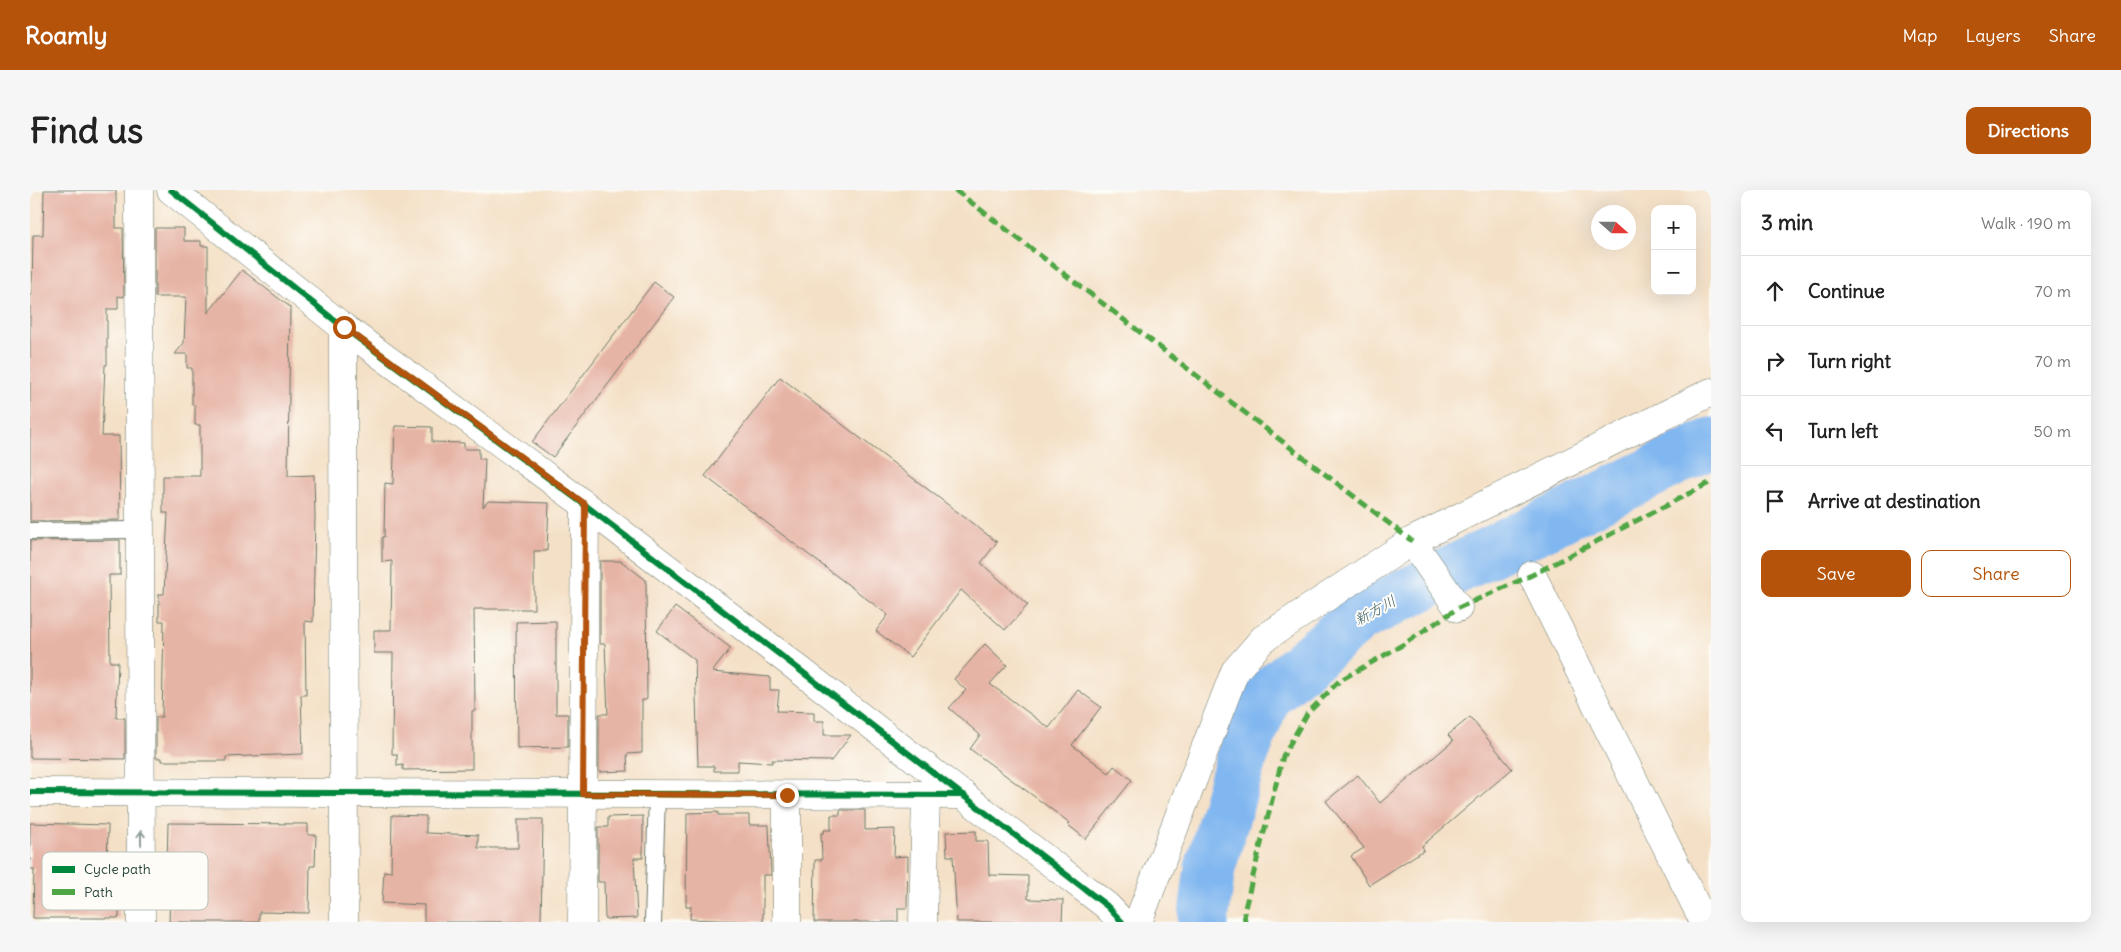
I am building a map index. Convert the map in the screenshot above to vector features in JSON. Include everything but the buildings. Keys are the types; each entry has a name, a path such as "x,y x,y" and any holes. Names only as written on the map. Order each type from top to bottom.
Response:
{"street":[{"path":"139,190 141,852"},
{"path":"171,190 344,327 585,504 964,795 1107,906 1122,922"},
{"path":"344,327 344,922"},
{"path":"1138,922 1236,671 1263,639 1412,541 1711,392"},
{"path":"582,922 585,504"},
{"path":"1412,541 1458,608"},
{"path":"1532,575 1704,922"},
{"path":"30,792 964,795"},
{"path":"787,795 787,922"},
{"path":"924,922 926,795"}],"lane":[{"path":"30,531 140,530"},
{"path":"653,922 657,794"}],"waterway":[{"name":"新方川","path":"1203,922 1210,868 1240,763 1266,696 1359,617 1711,443"}],"marked path":[{"path":"955,190 1412,541"},
{"path":"1245,922 1244,912 1283,756 1307,714 1339,681 1404,644 1458,608 1532,575 1711,482"}],"cycle path":[{"path":"171,190 343,327 585,505 1107,906 1122,922"},
{"path":"30,792 964,795"}],"route":[{"path":"344,327 585,504 583,794 787,795"}]}
